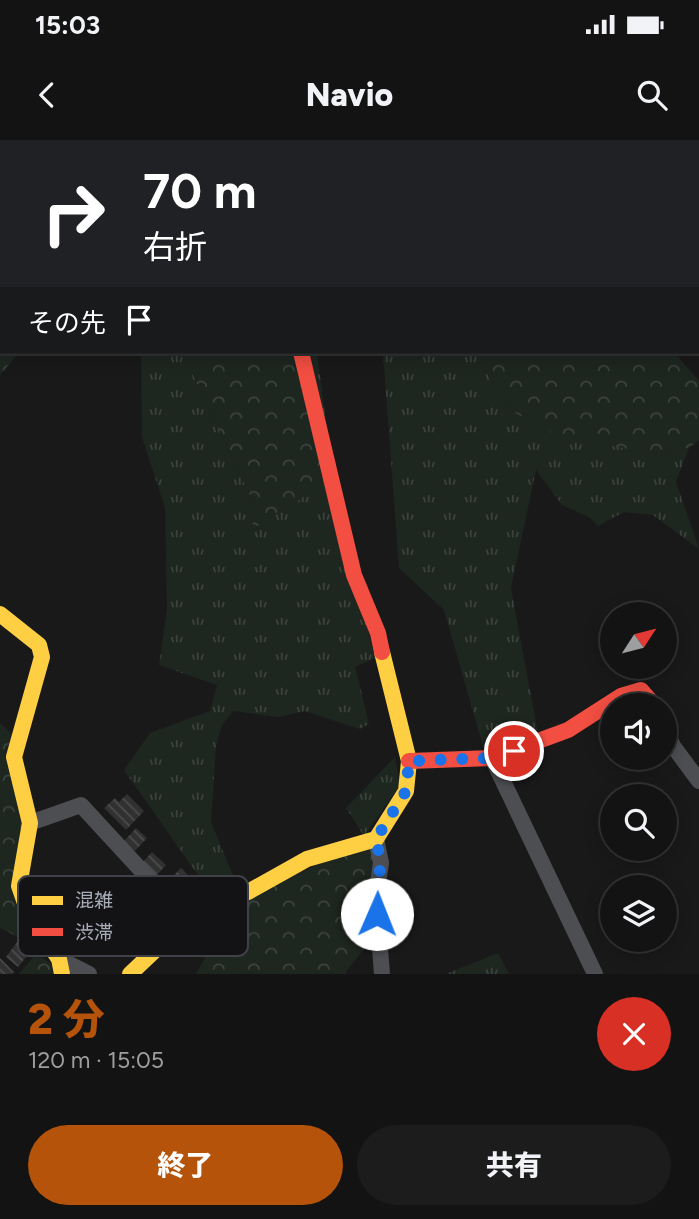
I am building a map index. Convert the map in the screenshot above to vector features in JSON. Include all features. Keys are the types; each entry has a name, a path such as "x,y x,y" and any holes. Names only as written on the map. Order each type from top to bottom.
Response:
{"street":[{"path":"248,892 307,859 376,839 406,791 409,761 378,632 354,575 301,354"},
{"path":"0,614 39,645 42,657 14,757 30,823 21,876"},
{"path":"409,761 492,758 568,730 600,709"},
{"path":"677,751 699,781"},
{"path":"492,758 595,974"},
{"path":"30,823 81,805 147,876"},
{"path":"376,839 381,863 376,896 383,974"},
{"path":"130,974 149,956"},
{"path":"61,966 89,974"}],"green space":[{"path":"0,354 18,354 0,375"},
{"path":"141,354 183,354 250,495 253,529 309,354 317,354 336,501 375,658 355,667 369,724 360,729 305,711 278,717 233,711 222,725 216,746 211,822 233,876 199,876 124,770 150,733 210,711 217,685 159,665 167,610 165,508 142,437"},
{"path":"183,354 310,354 324,484 253,529 250,495"},
{"path":"383,354 476,354 515,413 641,451 689,448 676,482 699,549 653,515 624,512 598,526 589,517 562,505 536,470 511,588 538,734 484,750 444,610 399,568"},
{"path":"476,354 676,354 699,381 699,440 689,448 641,451 563,438 515,413"},
{"path":"0,723 16,738 30,823 16,879 18,937 0,928"},
{"path":"395,757 400,785 364,836 346,808"},
{"path":"372,840 379,931 346,974 196,974 206,956 248,956 248,896"},
{"path":"498,953 509,974 446,974"},
{"path":"34,956 41,956 51,964 53,974 19,974"}],"building":[{"path":"127,794 144,811 126,830 104,808 115,798 119,802"},
{"path":"136,828 147,838 135,851 124,841"},
{"path":"152,852 166,865 156,876 142,863"},
{"path":"181,868 189,876 173,876"},
{"path":"17,942 18,956 27,956 18,967 6,957"},
{"path":"0,958 14,972 12,974 0,974"}],"traffic: slow":[{"path":"0,614 39,645 42,657 14,757 30,823 21,876"},
{"path":"248,892 307,859 376,839 406,791 409,761 382,652"},
{"path":"57,956 62,974"},
{"path":"130,974 149,956"}],"traffic: jam":[{"path":"301,354 354,575 378,633 382,652"},
{"path":"631,693 641,690 644,693"},
{"path":"409,761 492,758 568,730 600,709"}],"route":[{"path":"377,914 376,896 381,863 376,839 406,791 409,761 492,758 514,751"}]}
